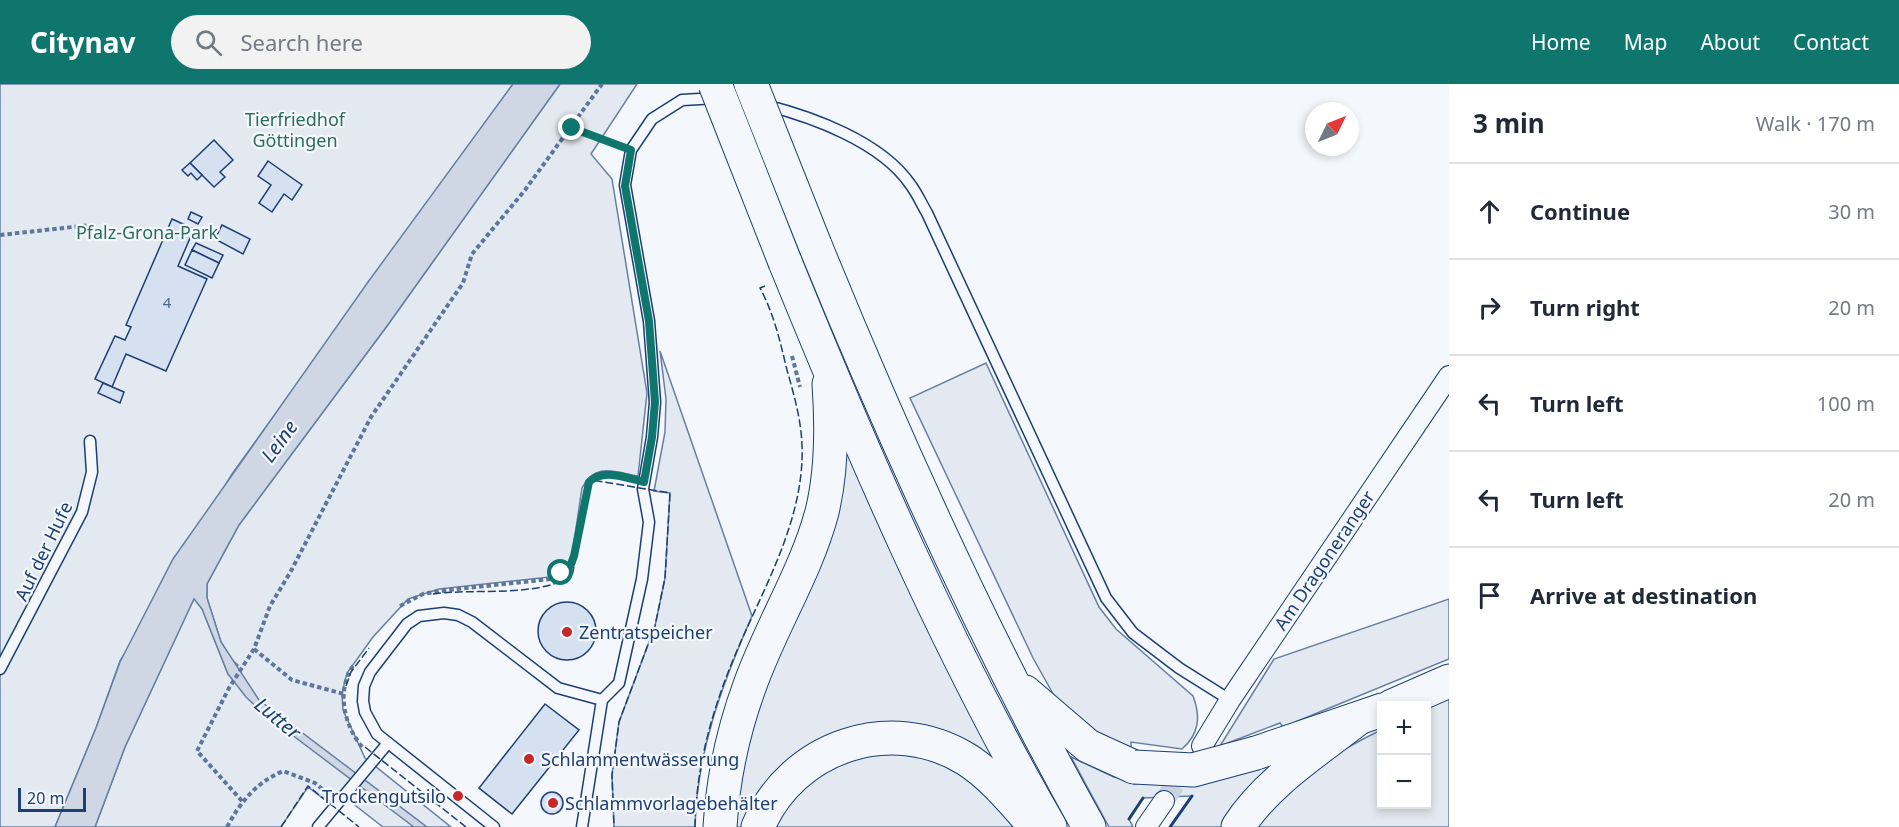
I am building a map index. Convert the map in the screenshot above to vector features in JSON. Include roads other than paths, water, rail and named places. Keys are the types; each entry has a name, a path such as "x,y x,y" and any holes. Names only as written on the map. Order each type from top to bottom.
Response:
{"highway":[{"path":"734,91 815,245 908,466 1008,676 1089,827"},
{"path":"734,91 785,262 827,364 956,650 1050,827"},
{"path":"720,827 730,748 750,684 801,570 822,512 829,469 830,405 827,364"},
{"path":"1008,676 1088,746 1134,767 1193,770 1256,753 1368,715"},
{"path":"1402,701 1449,681"},
{"path":"1238,827 1258,801 1276,784 1368,715"},
{"path":"758,827 777,792 803,766 847,744 889,738 934,744 966,759 990,778 1036,827"}],"street":[{"name":"Am Dragoneranger","path":"1202,746 1230,700 1449,376"},
{"path":"1146,827 1164,801"}],"lane":[{"path":"582,827 603,700 619,683 642,579 649,522 643,489 652,437 655,402 649,321 625,186 631,150 652,119 682,100 734,91 829,125 884,157 910,183 927,213 1106,598 1133,633 1179,668 1230,700"},
{"name":"Auf der Hufe","path":"0,669 82,512 92,472 90,441"},
{"path":"494,827 377,734 365,712 364,686 370,672 407,624 419,616 444,613 458,615 472,622 558,688 603,700"},
{"path":"318,827 388,743"}],"water":[{"path":"513,84 560,84 387,326 239,525 207,584 207,598 221,642 259,700 427,827 414,827 263,713 246,697 228,674 202,609 194,599 125,747 95,827 55,827 96,728 120,662 173,559 368,282"}],"tunnel":[{"path":"1164,801 1189,764"}],"place":[{"name":"Zentratspeicher","path":"567,632"},
{"name":"Schlammentwässerung","path":"529,759"},
{"name":"Trockengutsilo","path":"458,796"},
{"name":"Schlammvorlagebehälter","path":"553,803"}],"park label":[{"name":"Tierfriedhof Göttingen","path":"295,129"},
{"name":"Pfalz-Grona-Park","path":"147,232"}],"water label":[{"name":"Leine","path":"279,441"},
{"name":"Lutter","path":"278,718"}]}
